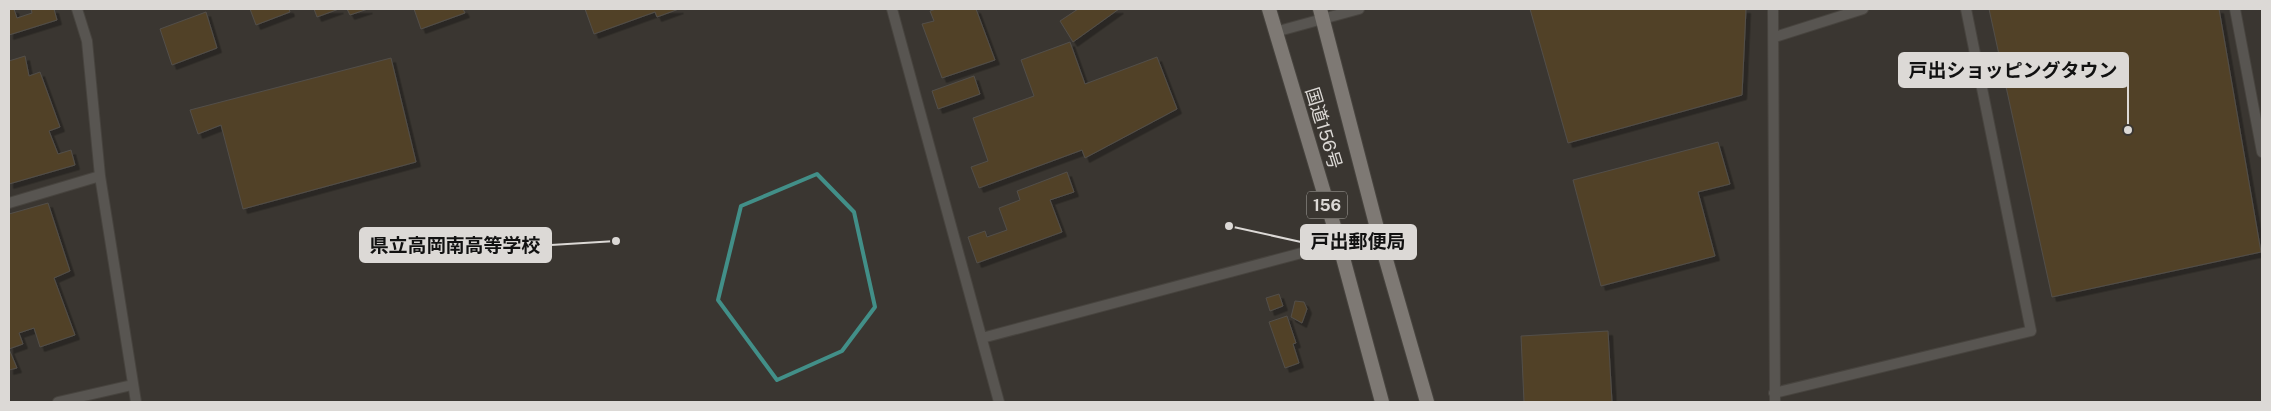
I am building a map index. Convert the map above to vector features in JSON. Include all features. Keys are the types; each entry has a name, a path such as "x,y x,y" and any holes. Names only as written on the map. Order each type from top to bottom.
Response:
{"highway":[{"name":"国道156号","path":"1269,9 1339,244 1382,402"},
{"name":"国道156号","path":"1321,14 1378,232 1427,402"}],"street":[{"path":"77,9 86,41 100,176 136,402"},
{"path":"892,9 999,402"},
{"path":"1275,32 1321,14 1359,9"},
{"path":"1773,9 1774,398 2031,331 1966,9"},
{"path":"1774,37 1862,9"},
{"path":"2235,9 2262,152"},
{"path":"9,203 100,176"},
{"path":"982,338 1339,244"},
{"path":"58,402 132,385"}],"highlighted area":[{"path":"817,174 854,212 875,307 842,351 777,380 718,300 741,206"}],"building":[{"path":"14,9 17,18 32,13 31,9 54,9 57,20 9,35 9,10"},
{"path":"250,9 289,9 290,12 256,25"},
{"path":"314,9 339,9 317,17"},
{"path":"347,9 368,9 350,15"},
{"path":"414,9 463,9 465,13 421,29"},
{"path":"585,9 679,9 657,17 655,12 594,34"},
{"path":"936,9 976,9 995,60 942,78 922,24 934,21 930,11"},
{"path":"1078,9 1119,9 1073,42 1060,21"},
{"path":"1530,9 1746,9 1742,95 1568,143"},
{"path":"1989,9 2219,9 2261,252 2052,297"},
{"path":"206,12 217,48 172,65 160,29"},
{"path":"1070,42 1085,84 1157,57 1177,109 1085,158 1082,150 979,188 971,167 988,161 973,118 1034,96 1021,60"},
{"path":"25,56 29,76 40,72 60,127 49,131 58,154 71,150 75,165 9,184 9,61"},
{"path":"391,58 416,162 243,209 221,125 198,134 190,110"},
{"path":"974,76 980,94 938,109 932,91"},
{"path":"1718,142 1730,184 1698,192 1715,256 1601,286 1573,180"},
{"path":"1067,172 1074,192 1050,200 1062,232 977,263 968,237 985,231 987,237 1007,230 999,208 1020,200 1017,191"},
{"path":"48,203 70,271 54,278 75,335 40,347 34,328 19,333 23,344 9,349 9,214"},
{"path":"1279,294 1283,306 1270,311 1266,298"},
{"path":"1295,301 1304,302 1307,309 1302,323 1291,317"},
{"path":"1287,316 1296,343 1293,344 1299,363 1285,368 1269,322"},
{"path":"1608,331 1612,402 1524,402 1521,336"},
{"path":"9,349 17,368 9,370"}],"place":[{"name":"戸出ショッピングタウン","path":"2128,130"},
{"name":"戸出郵便局","path":"1229,226"},
{"name":"県立高岡南高等学校","path":"616,241"}]}
